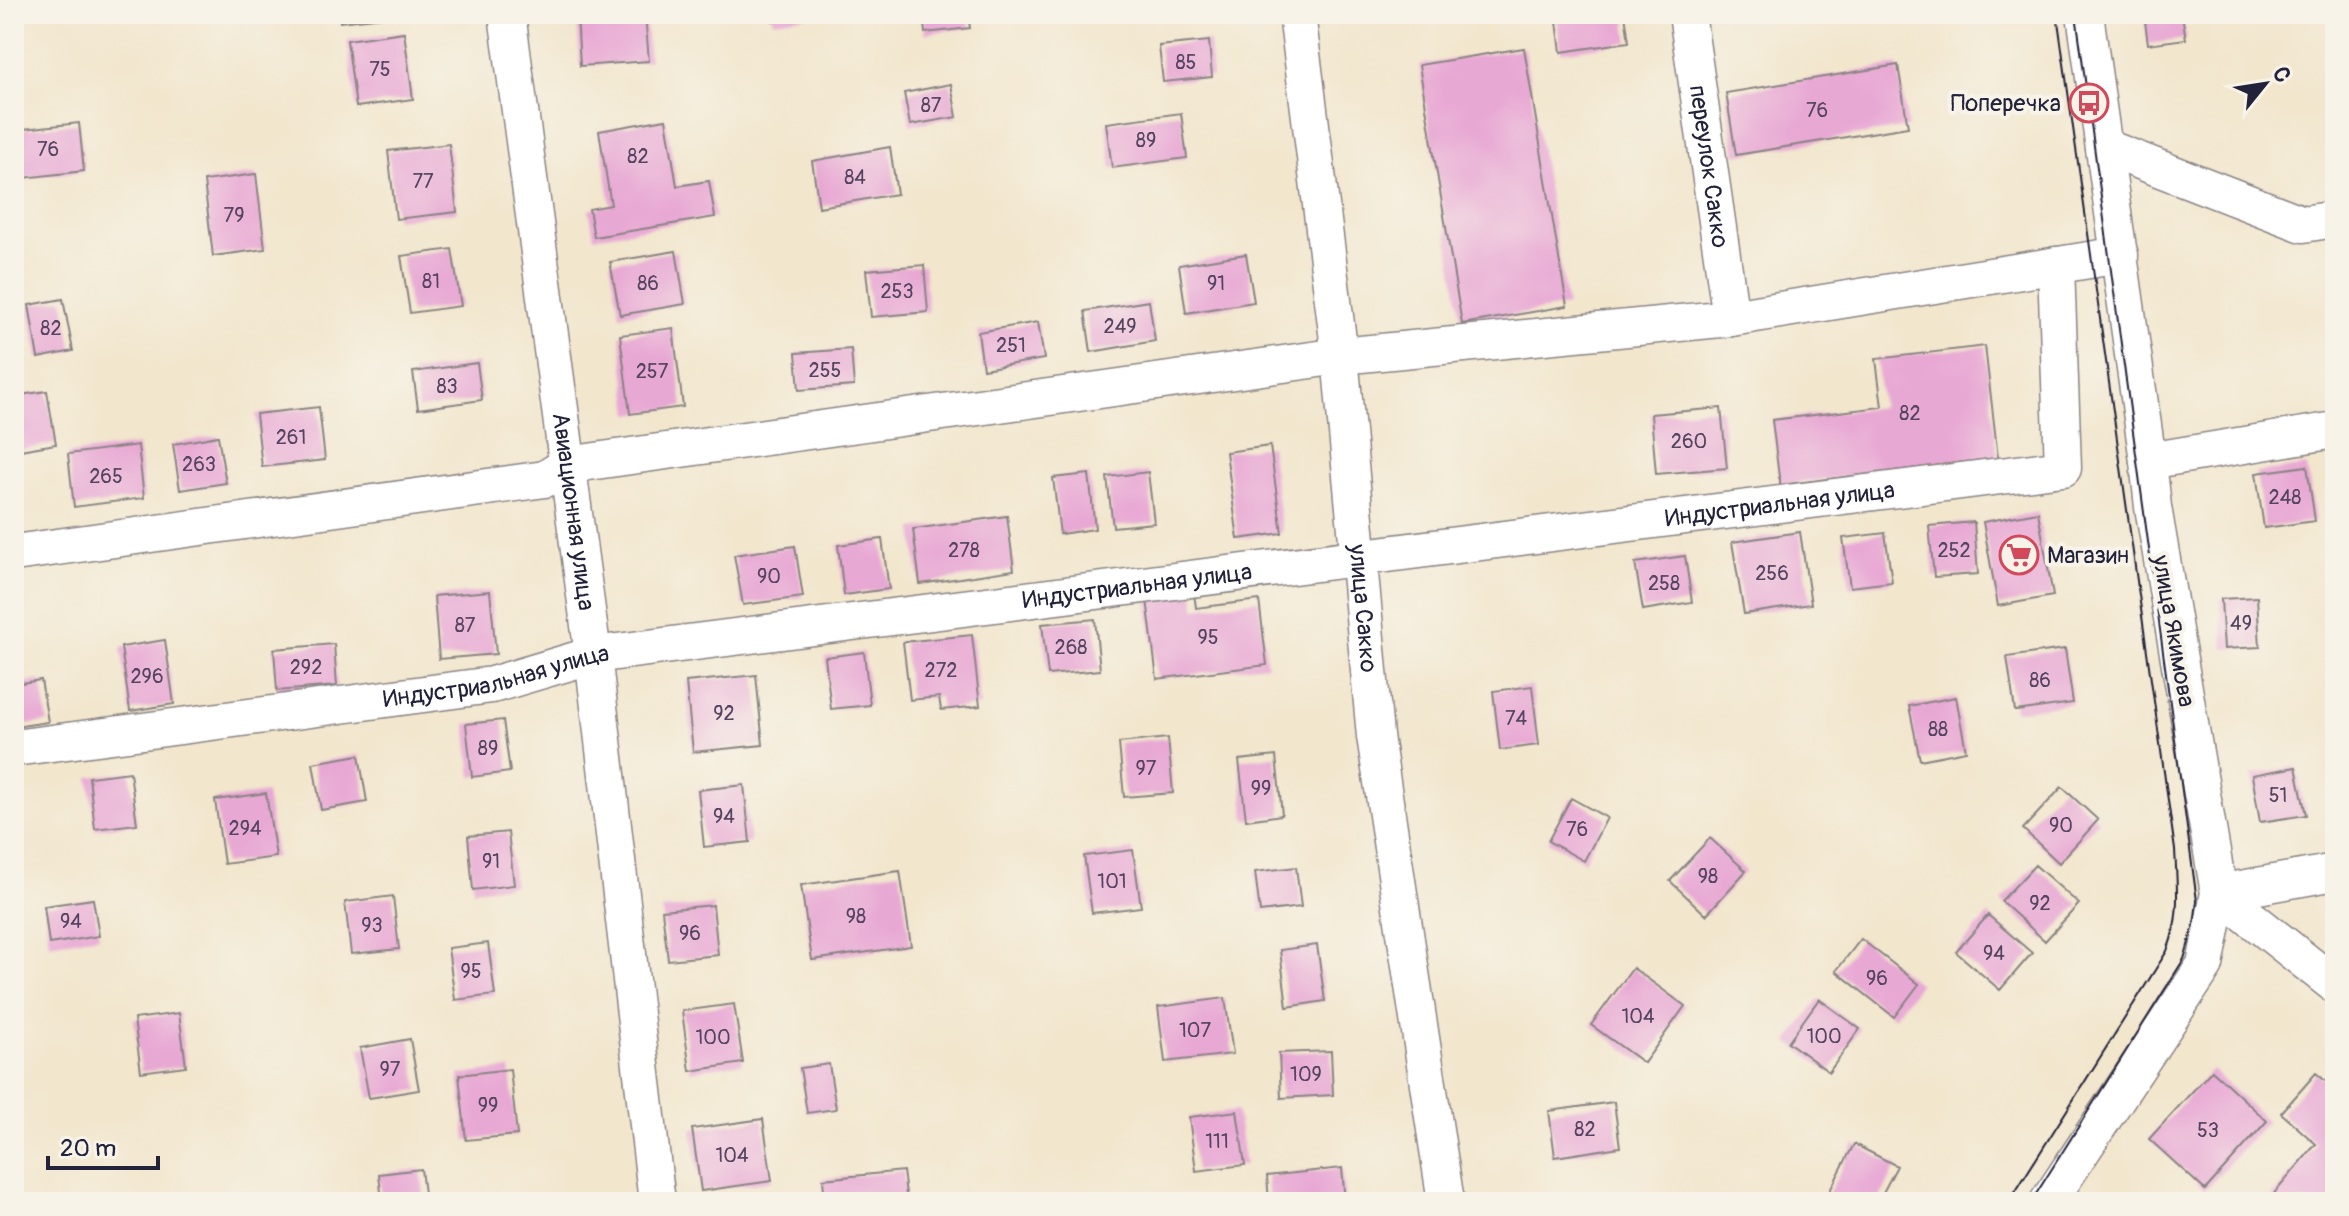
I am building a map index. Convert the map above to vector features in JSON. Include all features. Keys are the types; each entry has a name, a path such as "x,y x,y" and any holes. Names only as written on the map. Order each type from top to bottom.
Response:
{"street":[{"name":"Авиационная улица","path":"507,14 593,655 657,1202"},
{"name":"улица Сакко","path":"1297,14 1340,356 1375,736 1446,1202"},
{"name":"переулок Сакко","path":"1687,14 1731,318"},
{"name":"улица Якимова","path":"2048,1202 2205,965 2219,893 2153,507 2085,14"},
{"path":"2104,147 2303,224 2335,219"},
{"path":"14,553 545,479 567,465 1340,356 1731,318 2120,255"},
{"name":"Индустриальная улица","path":"14,748 492,685 593,655 2063,468 2056,265"},
{"path":"2148,461 2335,430"},
{"path":"2219,893 2335,872"},
{"path":"2219,893 2335,985"}],"building":[{"path":"339,14 392,14 392,16 340,22"},
{"path":"577,14 645,14 649,61 580,66"},
{"path":"772,14 810,14 810,16 773,21"},
{"path":"923,14 968,14 970,28 925,33"},
{"path":"1556,14 1625,14 1629,42 1561,52"},
{"path":"2144,14 2182,14 2186,39 2148,44"},
{"path":"404,32 413,99 356,107 347,40"},
{"path":"1209,41 1212,77 1163,82 1159,46"},
{"path":"1524,48 1567,306 1462,324 1419,65"},
{"path":"1898,65 1908,127 1736,155 1726,93"},
{"path":"951,84 957,117 910,125 904,93"},
{"path":"1181,113 1187,158 1112,168 1106,123"},
{"path":"666,119 677,186 709,181 715,217 594,237 589,209 611,205 599,131"},
{"path":"79,123 84,171 15,179 14,130"},
{"path":"449,144 457,212 396,219 388,151"},
{"path":"890,147 897,194 819,207 812,161"},
{"path":"256,174 265,249 213,256 204,181"},
{"path":"452,249 461,306 410,313 401,256"},
{"path":"676,251 685,304 620,315 610,262"},
{"path":"1246,254 1254,302 1186,313 1179,265"},
{"path":"924,265 928,312 871,317 866,270"},
{"path":"63,299 73,351 38,358 29,305"},
{"path":"1149,301 1155,341 1091,352 1085,311"},
{"path":"1038,322 1044,359 983,369 978,332"},
{"path":"673,328 683,407 630,414 620,335"},
{"path":"1985,346 1998,458 1780,485 1772,420 1882,407 1876,359"},
{"path":"851,349 854,386 799,390 796,353"},
{"path":"477,363 482,400 418,409 413,372"},
{"path":"47,391 56,444 14,451 14,396"},
{"path":"319,407 325,460 262,467 256,414"},
{"path":"1721,408 1727,468 1656,474 1651,414"},
{"path":"218,436 226,483 180,490 173,444"},
{"path":"138,445 144,498 74,507 68,454"},
{"path":"1270,446 1282,533 1238,539 1226,452"},
{"path":"2307,466 2315,521 2264,528 2256,473"},
{"path":"1148,472 1154,523 1113,527 1107,477"},
{"path":"1089,474 1095,529 1060,534 1053,478"},
{"path":"2038,512 2053,596 1998,606 1983,522"},
{"path":"1007,516 1014,570 920,584 913,529"},
{"path":"1974,522 1978,574 1934,577 1929,526"},
{"path":"1800,532 1811,604 1744,614 1732,542"},
{"path":"1885,533 1892,582 1850,587 1843,538"},
{"path":"882,539 889,589 844,595 838,545"},
{"path":"795,546 803,597 743,605 734,555"},
{"path":"1685,556 1692,602 1643,610 1635,563"},
{"path":"490,591 496,654 439,659 434,596"},
{"path":"1194,593 1196,608 1259,600 1267,665 1157,679 1147,599"},
{"path":"2257,597 2260,647 2224,649 2221,599"},
{"path":"1095,619 1100,670 1048,675 1042,624"},
{"path":"972,635 980,706 941,710 939,697 910,700 903,642"},
{"path":"165,640 174,704 130,711 121,647"},
{"path":"334,644 337,686 277,691 274,649"},
{"path":"2065,649 2073,703 2015,711 2007,657"},
{"path":"864,652 870,705 831,709 825,657"},
{"path":"756,675 763,745 693,752 686,682"},
{"path":"41,680 48,722 14,727 14,684"},
{"path":"1532,686 1539,745 1500,750 1493,691"},
{"path":"1956,697 1966,751 1920,760 1909,706"},
{"path":"503,720 510,772 472,777 466,724"},
{"path":"1168,738 1173,793 1124,797 1119,743"},
{"path":"359,755 367,802 321,810 313,763"},
{"path":"1276,756 1282,815 1246,820 1239,760"},
{"path":"2296,767 2306,815 2260,822 2252,775"},
{"path":"130,772 137,824 95,829 89,777"},
{"path":"744,785 750,842 704,847 698,790"},
{"path":"2062,787 2098,820 2059,863 2023,829"},
{"path":"266,793 276,857 224,864 215,800"},
{"path":"1571,798 1607,818 1584,861 1548,841"},
{"path":"508,832 514,885 473,890 468,836"},
{"path":"1710,838 1746,871 1706,915 1670,881"},
{"path":"1133,850 1141,907 1092,913 1084,856"},
{"path":"2035,865 2079,904 2045,941 2001,901"},
{"path":"1296,867 1301,907 1260,912 1255,872"},
{"path":"900,871 911,946 812,960 801,885"},
{"path":"393,896 399,949 351,954 345,902"},
{"path":"93,899 99,936 49,944 44,906"},
{"path":"713,905 718,955 668,960 662,910"},
{"path":"1988,915 2032,953 2000,990 1956,952"},
{"path":"1861,939 1919,984 1894,1017 1836,971"},
{"path":"488,943 495,995 455,1000 448,948"},
{"path":"1317,945 1325,1001 1287,1007 1280,950"},
{"path":"1633,968 1685,1006 1644,1063 1591,1025"},
{"path":"1225,998 1233,1054 1165,1062 1158,1007"},
{"path":"1819,999 1860,1029 1829,1072 1788,1042"},
{"path":"734,1004 743,1063 690,1071 682,1011"},
{"path":"179,1013 186,1066 141,1072 134,1019"},
{"path":"410,1039 419,1090 369,1098 360,1048"},
{"path":"1331,1051 1333,1095 1281,1098 1279,1053"},
{"path":"829,1064 836,1109 807,1113 800,1068"},
{"path":"510,1069 517,1135 466,1140 459,1075"},
{"path":"2212,1070 2267,1121 2205,1190 2149,1139"},
{"path":"2316,1073 2335,1089 2335,1202 2279,1202 2272,1196 2316,1144 2281,1113"},
{"path":"1614,1102 1620,1147 1555,1157 1549,1111"},
{"path":"1237,1111 1245,1165 1196,1171 1189,1117"},
{"path":"763,1119 772,1181 701,1191 692,1129"},
{"path":"1854,1144 1897,1166 1878,1202 1824,1202"},
{"path":"1342,1168 1345,1202 1269,1202 1267,1176"},
{"path":"421,1169 425,1202 382,1202 379,1174"},
{"path":"903,1171 907,1202 825,1202 823,1179"}],"tram line":[{"path":"2009,1202 2167,951 2177,901 2175,850 2057,14"},
{"path":"2031,1202 2184,959 2197,901 2076,14"}],"place":[{"name":"Поперечка","path":"2089,103"},
{"name":"Магазин","path":"2019,555"}]}
